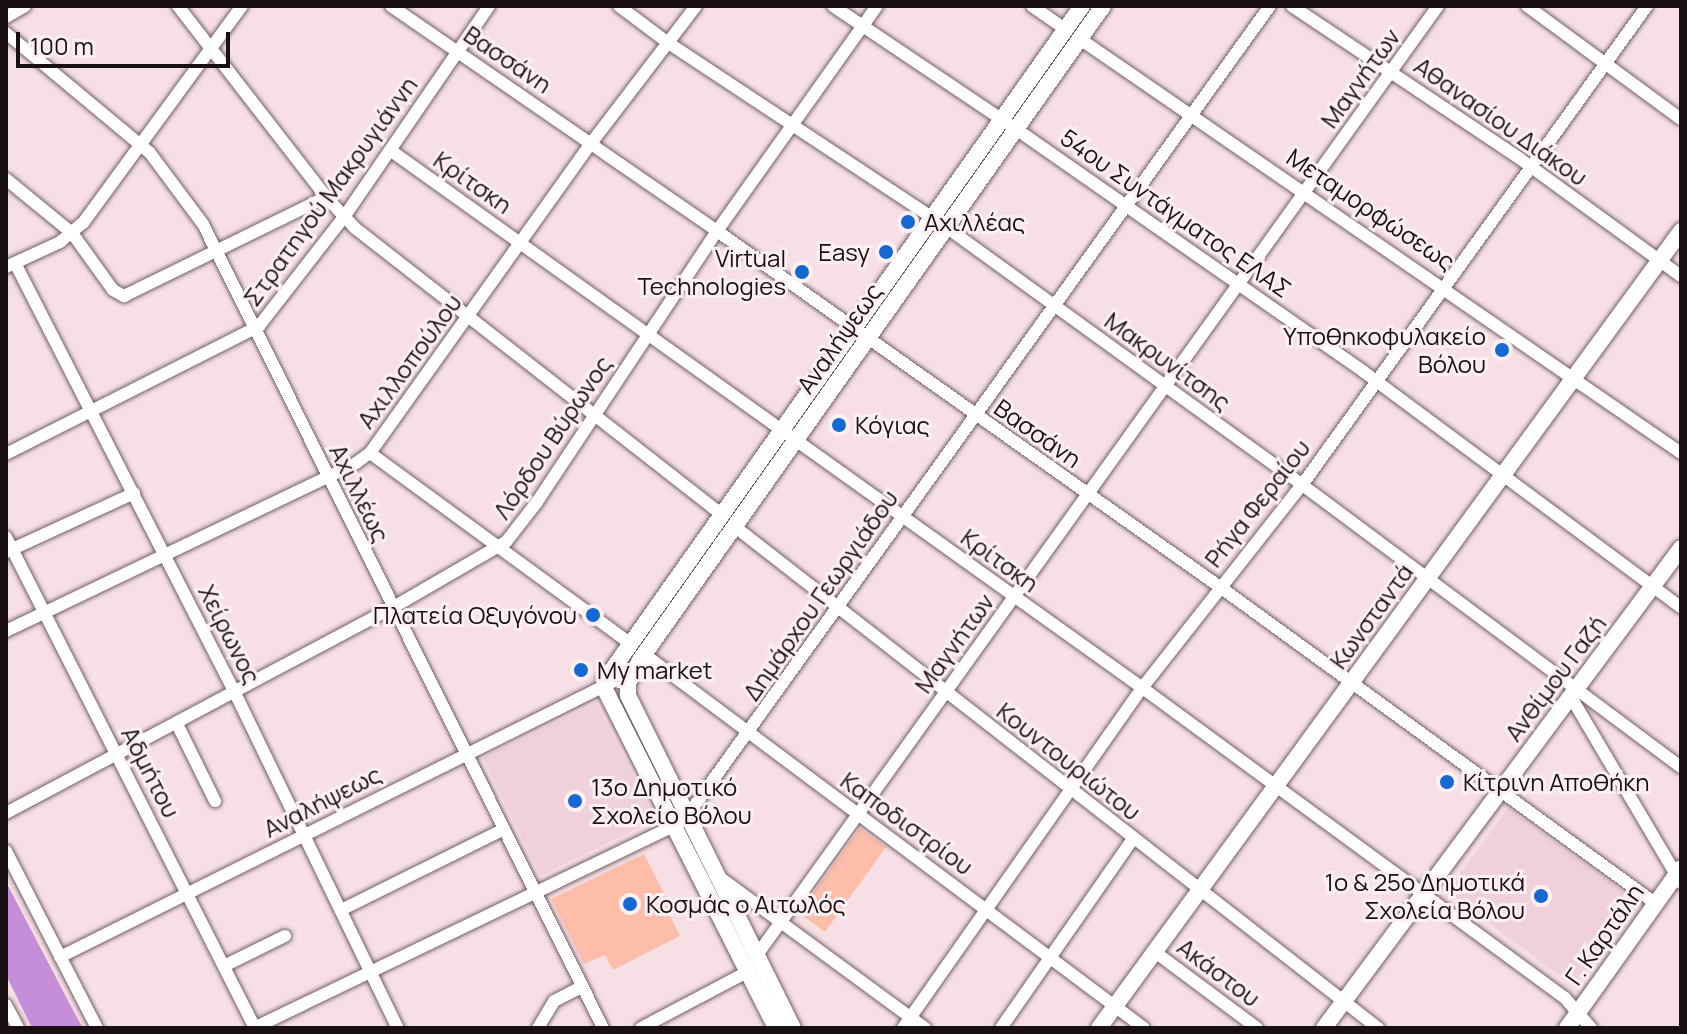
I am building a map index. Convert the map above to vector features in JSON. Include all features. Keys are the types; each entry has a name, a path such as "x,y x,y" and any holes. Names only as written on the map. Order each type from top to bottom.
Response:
{"main road":[{"name":"Αναλήψεως","path":"788,435 868,338 1016,129 1072,34 1082,6"},
{"name":"Αναλήψεως","path":"604,687 608,673 637,649 788,435 853,328 1001,119 1072,34 1103,6"},
{"name":"Κωνσταντά","path":"1099,1028 1681,231"},
{"name":"Ανθίμου Γαζή","path":"1324,1028 1681,548"},
{"name":"Αναλήψεως","path":"632,672 637,649"},
{"path":"632,672 628,695 747,972 776,1028"},
{"path":"604,687 681,821 717,875 793,1028"},
{"name":"Γ. Καρτάλη","path":"1567,1028 1655,903 1679,875"}],"street":[{"path":"6,17 25,6"},
{"name":"Κουντουριώτου","path":"178,6 344,217 596,414 836,608 1378,1028"},
{"path":"11,265 72,233 92,213 242,6"},
{"name":"Βασσάνη","path":"391,6 592,142 1220,587 1655,903"},
{"name":"Στρατηγού Μακρυγιάννη","path":"6,454 256,329 344,217 489,6"},
{"name":"Μακρυνίτσης","path":"619,6 667,42 946,227 1302,485 1574,692 1681,767"},
{"name":"Αχιλλοπούλου","path":"6,631 327,477 370,453 592,142 696,6"},
{"name":"54ου Συντάγματος ΕΛΑΣ","path":"833,6 1016,129 1377,381 1681,607"},
{"name":"Λόρδου Βύρωνος","path":"6,813 235,693 500,548 537,502 717,231 877,6"},
{"name":"Μεταμορφώσεως","path":"1032,6 1681,453"},
{"name":"Δημάρχου Γεωργιάδου","path":"255,1028 681,821 749,732 1270,6"},
{"name":"Αθανασίου Διάκου","path":"1292,6 1531,167 1681,276"},
{"name":"Μαγνήτων","path":"756,949 781,922 1438,6"},
{"path":"1527,6 1681,119"},
{"name":"Ρήγα Φεραίου","path":"907,1023 1142,688 1302,485 1647,6"},
{"name":"Αχιλλέως","path":"9,41 141,145 195,211 603,1028"},
{"name":"Κρίτσκη","path":"390,150 649,332 1142,688 1579,1011 1591,1028"},
{"path":"6,179 72,233 113,290 124,296 326,197"},
{"name":"Χείρωνος","path":"11,265 92,411 166,555 398,1028"},
{"name":"Καποδιστρίου","path":"370,453 1144,1028"},
{"path":"10,551 134,493"},
{"name":"Αδμήτου","path":"6,537 10,551 45,613 255,1028"},
{"name":"Αναλήψεως","path":"60,957 632,672"},
{"path":"1574,692 1679,875"},
{"path":"177,724 215,801"},
{"path":"341,910 504,829"},
{"path":"1001,1028 1133,839"},
{"path":"6,851 97,1028"},
{"path":"717,875 907,1023 925,1028"},
{"path":"224,966 285,936"},
{"path":"641,1028 747,972 741,956 756,949"},
{"name":"Ακάστου","path":"1155,952 1257,1028"},
{"path":"538,1028 554,1001 581,987"},
{"path":"6,1005 18,1028"}],"shaded area":[{"name":"13o Δημοτικό Σχολείο Βόλου","path":"596,703 656,819 540,876 483,758"},
{"name":"1ο & 25ο Δημοτικά Σχολεία Βόλου","path":"1508,808 1636,901 1575,987 1447,892"},
{"path":"860,828 886,847 825,932 799,913"},
{"path":"644,854 670,905 666,908 680,936 613,970 605,955 584,964 551,899"},
{"path":"6,882 83,1028 32,1028 6,975"}],"place":[{"name":"Αχιλλέας","path":"908,222"},
{"name":"Easy","path":"886,252"},
{"name":"Virtual Technologies","path":"802,272"},
{"name":"Υποθηκοφυλακείο Βόλου","path":"1502,350"},
{"name":"Κόγιας","path":"839,425"},
{"name":"Πλατεία Οξυγόνου","path":"593,615"},
{"name":"My market","path":"581,670"},
{"name":"Κίτρινη Αποθήκη","path":"1447,782"},
{"name":"13o Δημοτικό Σχολείο Βόλου","path":"575,801"},
{"name":"1ο & 25ο Δημοτικά Σχολεία Βόλου","path":"1541,896"},
{"name":"Κοσμάς ο Αιτωλός","path":"630,904"}]}
